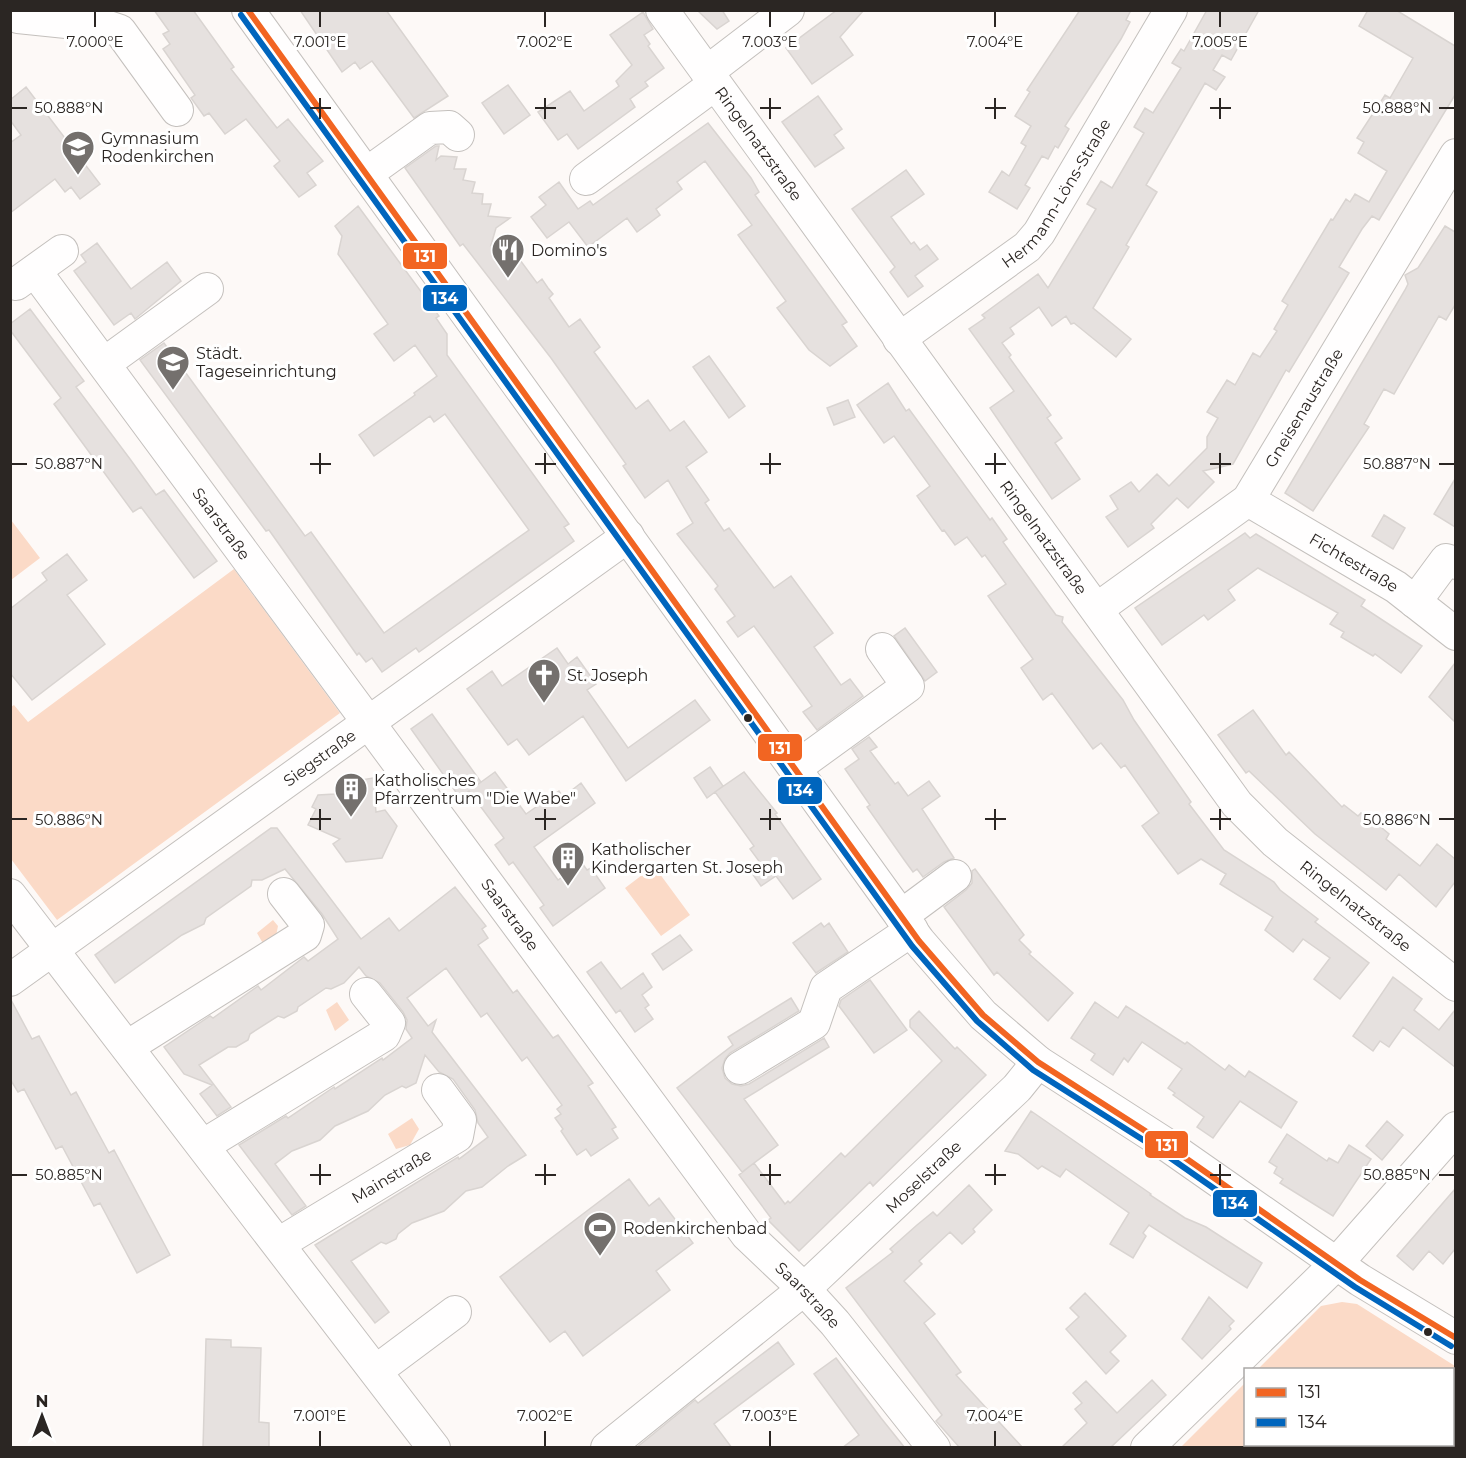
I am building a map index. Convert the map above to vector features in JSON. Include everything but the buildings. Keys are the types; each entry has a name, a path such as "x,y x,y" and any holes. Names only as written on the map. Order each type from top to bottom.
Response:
{"street":[{"path":"248,10 906,923 983,1015 1038,1062 1164,1143 1336,1264 1455,1338"},
{"name":"Ringelnatzstraße","path":"662,10 1237,804 1275,842 1455,985"},
{"path":"586,179 711,78 788,10"},
{"name":"Hermann-Löns-Straße","path":"899,339 1027,247 1033,240 1171,10"},
{"path":"14,23 105,26 120,31 177,110"},
{"path":"366,174 430,128 444,126 458,135"},
{"name":"Gneisenaustraße","path":"1096,609 1248,500 1455,155"},
{"name":"Saarstraße","path":"62,251 26,278 105,363 747,1235 804,1289 835,1323 934,1448"},
{"path":"105,363 207,290"},
{"name":"Fichtestraße","path":"1248,500 1396,588 1455,634"},
{"name":"Siegstraße","path":"10,980 628,536"},
{"path":"1415,602 1446,560 1455,563"},
{"path":"795,768 908,686 882,649"},
{"path":"740,1068 814,1023 826,988 906,923 956,876"},
{"path":"127,1047 305,935 309,925 284,894"},
{"path":"10,895 280,1243 434,1448"},
{"path":"204,1145 384,1035 389,1023 366,994"},
{"name":"Moselstraße","path":"607,1448 804,1289 1017,1088 1038,1062"},
{"name":"Mainstraße","path":"280,1243 457,1136 460,1120 438,1090"},
{"path":"1148,1448 1336,1264 1455,1128"},
{"path":"376,1371 455,1312"}],"shaded area":[{"path":"10,521 40,558 11,580"},
{"path":"234,569 340,713 57,920 11,859 11,707 14,705 28,722"},
{"path":"654,866 690,915 661,936 625,888"},
{"path":"273,920 278,926 275,941 265,947 257,933"},
{"path":"337,1002 349,1020 335,1031 326,1010"},
{"path":"412,1118 419,1129 410,1145 396,1149 388,1134"},
{"path":"1342,1302 1357,1304 1455,1366 1455,1447 1181,1447 1244,1384 1244,1446 1454,1446 1454,1368 1259,1368 1321,1306"}],"transit line":[{"name":"131","path":"248,10 919,941 983,1015 1038,1062 1164,1143 1360,1280 1456,1338"},
{"name":"134","path":"241,15 912,946 977,1021 1033,1070 1159,1150 1355,1287 1451,1346"}],"place":[{"name":"Gymnasium Rodenkirchen","path":"78,176"},
{"name":"Domino's","path":"508,279"},
{"name":"Städt. Tageseinrichtung","path":"173,391"},
{"name":"St. Joseph","path":"544,704"},
{"name":"Katholisches Pfarrzentrum \"Die Wabe\"","path":"351,818"},
{"name":"Katholischer Kindergarten St. Joseph","path":"568,887"},
{"name":"Rodenkirchenbad","path":"600,1257"}]}
